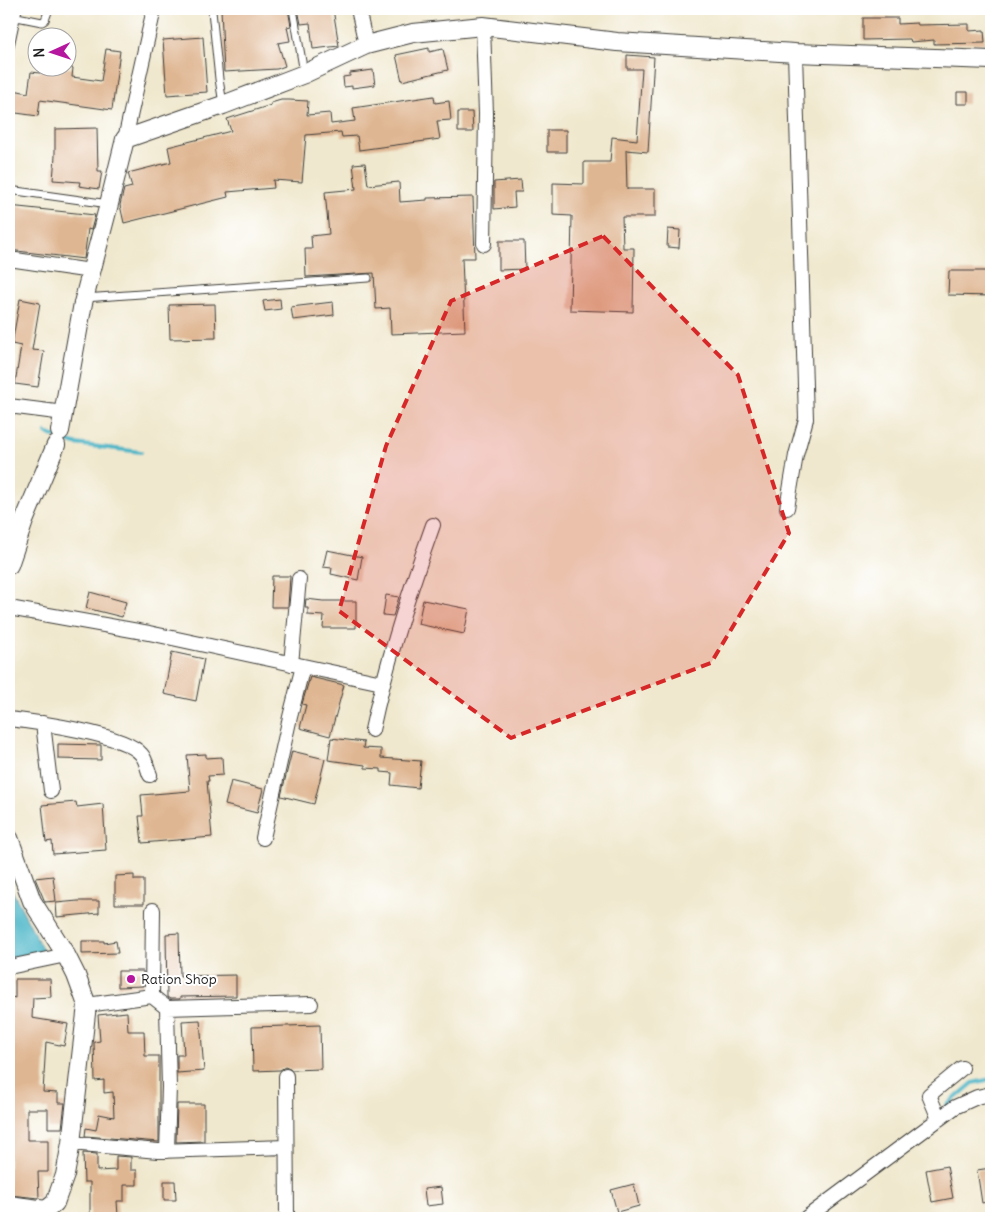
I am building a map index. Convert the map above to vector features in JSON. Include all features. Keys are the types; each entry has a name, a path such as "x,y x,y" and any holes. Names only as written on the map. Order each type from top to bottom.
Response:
{"street":[{"path":"9,565 24,521 58,438 84,298 125,139 154,9"},
{"path":"358,9 366,45"},
{"path":"125,139 304,74 366,45 413,33 483,26 617,42 796,53 991,60"},
{"path":"483,26 486,114 484,244"},
{"path":"787,508 796,456 806,419 796,53"},
{"path":"9,259 91,271"},
{"path":"9,406 64,413"},
{"path":"372,730 382,683 411,587 433,525"},
{"path":"263,838 288,724 296,664 299,579"},
{"path":"9,608 149,633 382,683"},
{"path":"9,719 43,723 109,737 141,753 150,775"},
{"path":"43,723 51,791"},
{"path":"9,838 32,901 66,955 88,1006 71,1143 65,1175 55,1203 46,1214 9,1205"},
{"path":"152,996 154,910"},
{"path":"9,967 66,955"},
{"path":"88,1006 152,996 166,1008 311,1004"},
{"path":"166,1008 169,1087 167,1151"},
{"path":"939,1118 929,1095 962,1068"},
{"path":"286,1076 286,1218"},
{"path":"806,1218 939,1118 977,1097 991,1094"},
{"path":"71,1143 167,1151 286,1147"}],"lane":[{"path":"9,51 18,9"},
{"path":"17,17 42,22 45,20 49,9"},
{"path":"293,9 304,74"},
{"path":"212,11 218,79 223,105"},
{"path":"9,190 109,204"},
{"path":"84,298 368,278"}],"highlighted area":[{"path":"603,236 738,375 789,533 711,663 511,738 339,611 386,446 451,301"}],"water":[{"path":"9,884 45,954 9,960"}],"building":[{"path":"221,9 288,9 291,26 287,27 290,41 278,43 285,66 277,69 224,72"},
{"path":"298,9 333,9 339,46 313,49 310,23 301,24"},
{"path":"863,18 898,18 898,24 969,24 969,31 984,30 985,43 934,44 934,40 911,42 910,39 863,40"},
{"path":"203,37 207,92 167,95 163,40"},
{"path":"429,48 429,52 443,49 448,70 402,81 396,55"},
{"path":"106,49 120,51 112,110 40,100 38,116 9,112 9,89 28,93 30,78 78,78 101,81"},
{"path":"627,55 654,57 648,152 626,150 627,189 655,189 655,217 622,217 623,248 634,248 633,312 570,310 572,216 553,215 553,183 584,184 584,162 610,162 612,137 637,140 642,69 627,69"},
{"path":"373,70 375,85 352,88 352,86 344,87 343,77 350,76 350,73"},
{"path":"957,92 968,92 968,104 957,104"},
{"path":"434,96 435,103 449,101 451,120 437,121 440,139 359,150 357,136 342,137 341,132 306,135 302,182 273,180 274,188 227,192 228,197 124,223 120,205 124,189 132,187 128,173 171,162 168,147 231,131 227,119 271,105 271,103 289,100 308,101 307,115 330,113 331,124 355,121 353,108"},
{"path":"458,112 472,112 473,132 458,132"},
{"path":"97,128 98,171 102,171 99,189 79,186 80,182 53,180 55,129"},
{"path":"547,130 566,130 566,152 547,152"},
{"path":"365,163 368,185 399,182 400,202 427,200 427,198 473,197 475,258 462,258 465,331 391,334 390,308 376,309 374,273 306,277 305,249 312,249 311,236 329,234 325,192 356,189 353,164"},
{"path":"521,180 522,192 514,192 515,207 494,209 494,182"},
{"path":"9,206 95,215 91,230 88,229 84,259 9,250"},
{"path":"668,229 680,230 679,248 667,247"},
{"path":"499,241 524,241 525,269 499,270"},
{"path":"949,271 991,271 991,296 948,295"},
{"path":"20,299 40,303 32,350 44,351 38,387 15,384 21,346 12,344"},
{"path":"280,299 281,309 265,311 263,301"},
{"path":"333,302 334,315 293,320 291,307"},
{"path":"215,304 216,338 170,339 169,305"},
{"path":"327,550 362,557 358,580 331,574 332,568 323,567"},
{"path":"272,576 290,576 288,607 271,607"},
{"path":"90,592 126,602 122,617 86,608"},
{"path":"386,595 399,597 393,616 383,615"},
{"path":"306,599 356,601 356,628 323,628 324,616 308,615 308,608 305,608"},
{"path":"423,600 469,609 464,634 418,624"},
{"path":"172,652 204,659 196,701 164,694"},
{"path":"310,677 344,685 330,736 300,728 306,705 302,704"},
{"path":"331,738 364,742 363,748 381,749 381,758 421,761 418,788 391,785 392,773 381,772 381,769 365,768 365,765 328,760"},
{"path":"58,744 101,745 101,760 58,759"},
{"path":"292,751 325,759 314,804 281,796"},
{"path":"206,754 206,758 222,757 223,775 208,776 209,781 207,781 212,837 142,843 139,816 143,816 141,795 190,791 187,755"},
{"path":"231,781 263,789 257,813 225,805"},
{"path":"76,802 77,807 103,804 106,850 53,854 52,841 46,842 42,805"},
{"path":"134,875 134,880 144,880 144,904 115,904 115,876"},
{"path":"53,876 56,901 45,902 35,878"},
{"path":"99,901 99,913 57,917 56,903"},
{"path":"179,933 180,976 236,975 236,996 180,997 180,999 170,999 167,997 166,934"},
{"path":"82,941 104,941 104,943 116,941 118,953 82,954"},
{"name":"Ration Shop","path":"118,971 143,971 143,986 118,987"},
{"path":"15,979 50,979 51,997 33,998 32,1018 68,1024 64,1046 46,1042 43,1092 58,1093 58,1103 65,1103 62,1128 48,1128 48,1109 27,1109 27,1140 48,1140 48,1172 38,1172 39,1198 9,1195 9,996 15,998"},
{"path":"127,1012 128,1031 144,1031 145,1056 159,1056 159,1142 85,1136 86,1128 96,1130 99,1114 114,1117 113,1092 104,1093 104,1080 95,1081 94,1042 100,1041 98,1015"},
{"path":"200,1020 204,1071 177,1073 177,1055 184,1055 182,1021"},
{"path":"320,1025 321,1069 292,1070 285,1067 280,1070 253,1071 252,1027"},
{"path":"177,1104 204,1104 204,1141 176,1142"},
{"path":"83,1153 97,1154 97,1171 116,1170 116,1156 131,1157 131,1170 137,1170 137,1185 124,1185 124,1201 117,1201 118,1216 90,1216 90,1182 84,1182"},
{"path":"947,1166 953,1198 932,1202 926,1170"},
{"path":"991,1168 991,1201 982,1203 977,1170"},
{"path":"164,1181 175,1181 176,1200 164,1200"},
{"path":"634,1184 639,1206 617,1212 611,1190"},
{"path":"441,1187 443,1204 426,1206 424,1189"}],"waterway":[{"path":"46,433 75,444 141,452"},
{"path":"946,1106 973,1083 991,1079"}],"place":[{"name":"Ration Shop","path":"131,979"}]}
